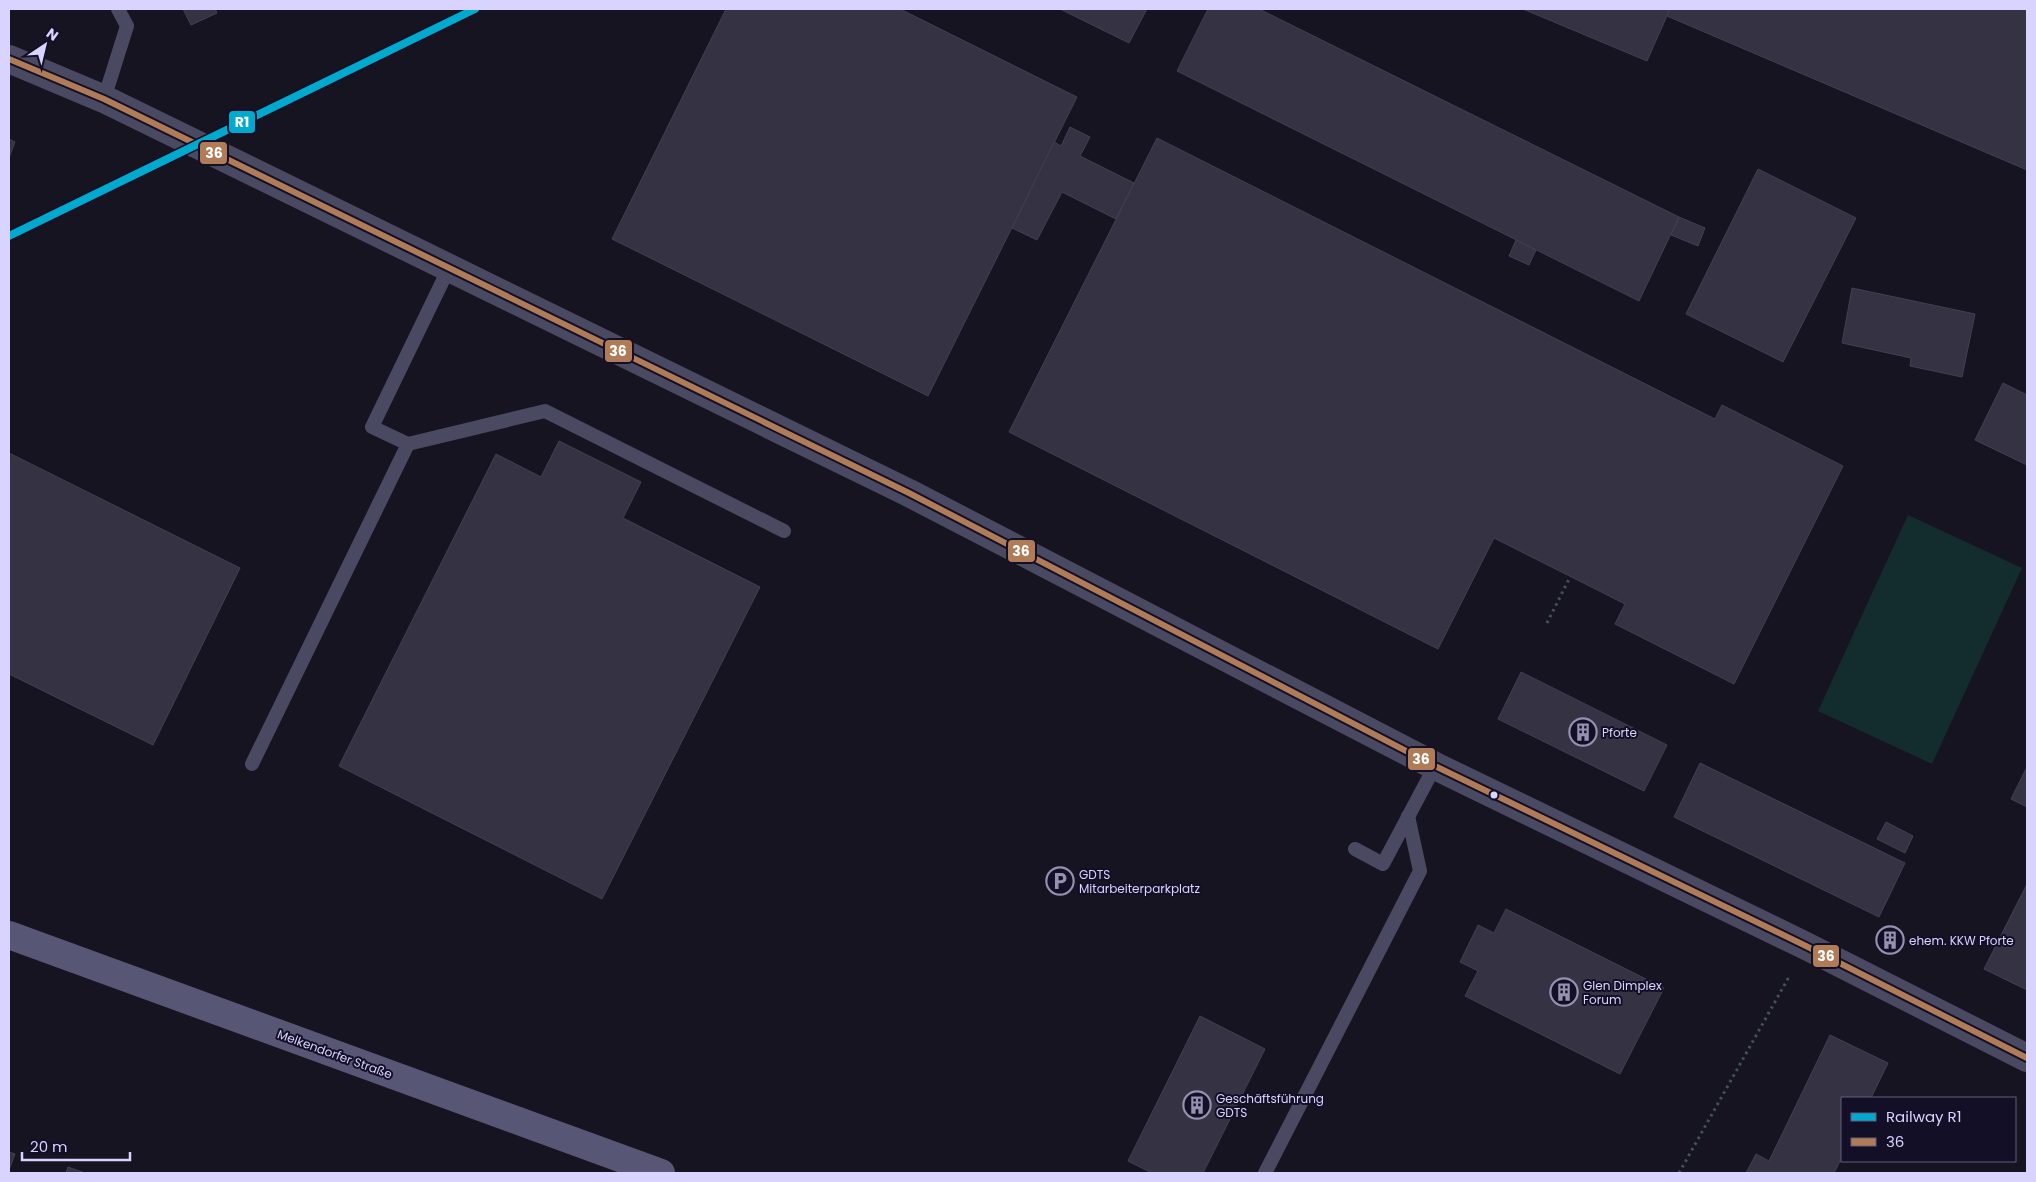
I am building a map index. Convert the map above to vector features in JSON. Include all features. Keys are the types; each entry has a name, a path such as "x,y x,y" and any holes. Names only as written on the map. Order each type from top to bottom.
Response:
{"street":[{"path":"9,59 104,99 909,493 1435,766 1806,946 2027,1058"},
{"name":"Melkendorfer Straße","path":"9,935 660,1173"}],"lane":[{"path":"104,99 127,26 118,9"},
{"path":"449,268 372,427 408,444 545,411 784,531"},
{"path":"252,764 408,444"},
{"path":"1355,849 1383,864 1435,766"},
{"path":"1264,1173 1420,871 1408,816"}],"path":[{"path":"1547,623 1570,577"},
{"path":"1679,1173 1806,946"}],"green space":[{"path":"1908,515 2022,568 1932,764 1818,711"}],"building":[{"path":"183,9 215,9 217,13 191,25"},
{"path":"726,9 900,9 1077,97 928,396 612,239"},
{"path":"1060,9 1147,9 1129,43"},
{"path":"1208,9 1259,9 1679,217 1639,301 1177,71"},
{"path":"1523,9 1670,9 1647,61"},
{"path":"1670,9 2027,9 2027,170 1667,16"},
{"path":"1070,127 1090,137 1080,156 1134,183 1116,219 1062,192 1037,240 1012,228 1054,142 1061,146"},
{"path":"1157,138 1715,419 1722,405 1843,466 1734,684 1615,624 1625,604 1494,538 1438,649 1009,432"},
{"path":"9,139 15,142 9,158"},
{"path":"1758,169 1856,218 1783,362 1686,314"},
{"path":"1679,217 1705,228 1698,246 1671,235"},
{"path":"1516,240 1536,250 1529,265 1509,256"},
{"path":"1852,288 1975,314 1962,377 1910,366 1911,358 1842,343"},
{"path":"2003,383 2027,395 2027,465 1975,440"},
{"path":"559,441 641,482 623,518 760,587 602,899 339,766 496,454 541,477"},
{"path":"9,453 240,568 153,745 9,674"},
{"name":"Pforte","path":"1521,672 1667,745 1644,791 1498,719"},
{"path":"1700,763 1905,863 1879,917 1674,817"},
{"path":"2027,767 2027,807 2011,799"},
{"path":"1886,822 1913,836 1905,853 1877,839"},
{"path":"2027,884 2027,990 1984,969"},
{"name":"Glen Dimplex Forum","path":"1506,909 1664,988 1620,1074 1465,996 1478,971 1460,962 1478,925 1494,933"},
{"name":"ehem. KKW Pforte","path":"1887,927 1903,935 1894,953 1878,945"},
{"name":"Geschäftsführung GDTS","path":"1200,1016 1265,1049 1203,1173 1152,1173 1128,1161"},
{"path":"1830,1035 1888,1063 1871,1097 1841,1097 1841,1159 1834,1173 1746,1173 1756,1154 1769,1161"},
{"path":"9,1152 15,1154 9,1170"},
{"path":"68,1167 85,1173 66,1173"}],"rail line":[{"name":"R1","path":"9,236 475,9"}],"transit line":[{"name":"36","path":"9,59 104,99 909,493 1435,766 1806,946 2027,1058"}],"place":[{"name":"Pforte","path":"1583,732"},
{"name":"GDTS Mitarbeiterparkplatz","path":"1060,881"},
{"name":"ehem. KKW Pforte","path":"1890,940"},
{"name":"Glen Dimplex Forum","path":"1564,992"},
{"name":"Geschäftsführung GDTS","path":"1197,1105"}]}
